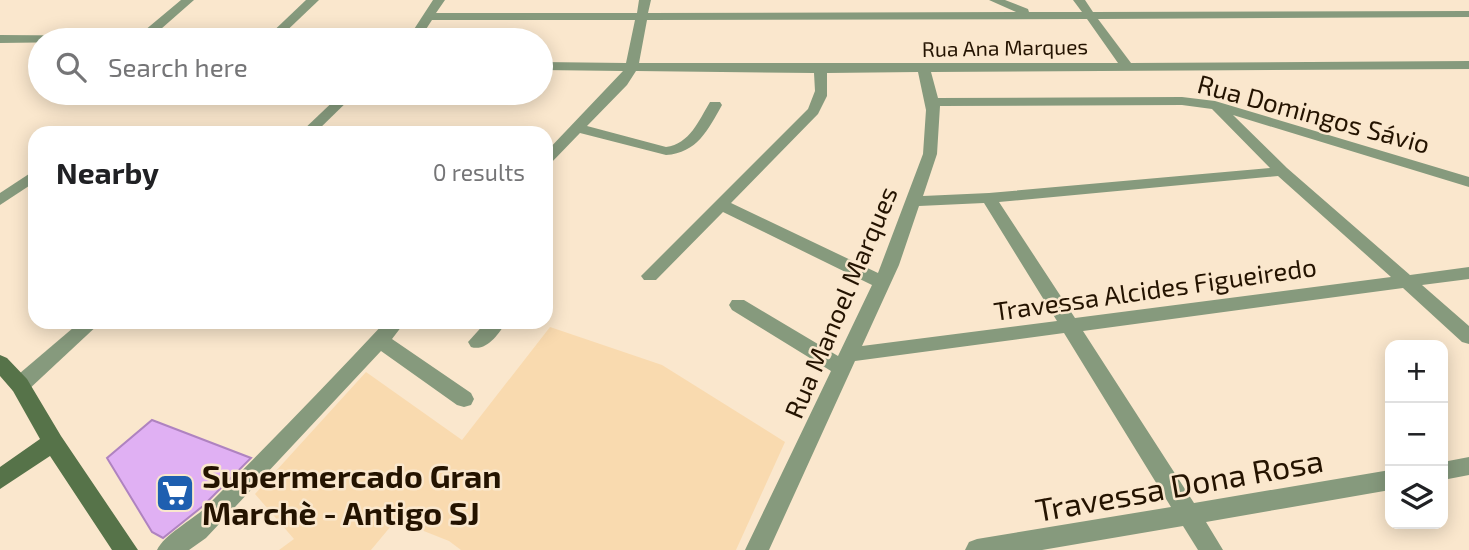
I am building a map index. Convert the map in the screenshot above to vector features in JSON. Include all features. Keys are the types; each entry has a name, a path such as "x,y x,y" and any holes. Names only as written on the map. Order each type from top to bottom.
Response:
{"main road":[{"path":"0,363 20,385 53,442 126,550"},
{"path":"0,479 53,442"}],"street":[{"path":"155,28 188,0"},
{"path":"283,28 313,0"},
{"path":"422,28 439,0"},
{"path":"553,153 622,82 632,67 645,0"},
{"path":"995,0 1034,15"},
{"path":"1079,0 1082,14 1126,65"},
{"path":"430,17 1469,14"},
{"path":"0,39 28,39"},
{"path":"0,51 16,39"},
{"name":"Rua Ana Marques","path":"553,66 820,69 1126,65 1469,65"},
{"name":"Rua Manoel Marques","path":"757,550 882,282 930,154 934,136 934,102 923,68"},
{"path":"650,276 813,111 821,99 823,86 820,69"},
{"name":"Rua Domingos Sávio","path":"934,102 1182,101 1214,105 1469,182"},
{"path":"314,126 336,105"},
{"path":"577,128 676,152 690,145 715,105"},
{"path":"1214,105 1282,171 1469,337"},
{"path":"913,201 989,198 1282,171"},
{"path":"0,200 28,180"},
{"path":"989,198 1211,550"},
{"path":"719,204 882,282"},
{"name":"Travessa Alcides Figueiredo","path":"845,361 1070,327 1469,273"},
{"path":"738,305 845,361"},
{"path":"20,385 84,329"},
{"path":"169,550 198,530 282,445 389,329"},
{"path":"478,342 490,329"},
{"path":"379,340 464,400"},
{"path":"1448,470 1469,466"},
{"name":"Travessa Dona Rosa","path":"977,550 1385,481"}],"shaded area":[{"path":"553,328 662,365 785,442 736,550 461,550 449,541 396,520 371,550 279,550 294,539 255,494 366,372 462,440 548,329"}],"building":[{"name":"Supermercado Gran Marchè - Antigo SJ","path":"152,420 251,458 203,506 163,538 152,532 107,458"}],"place":[{"name":"Supermercado Gran Marchè - Antigo SJ","path":"175,493"}]}
